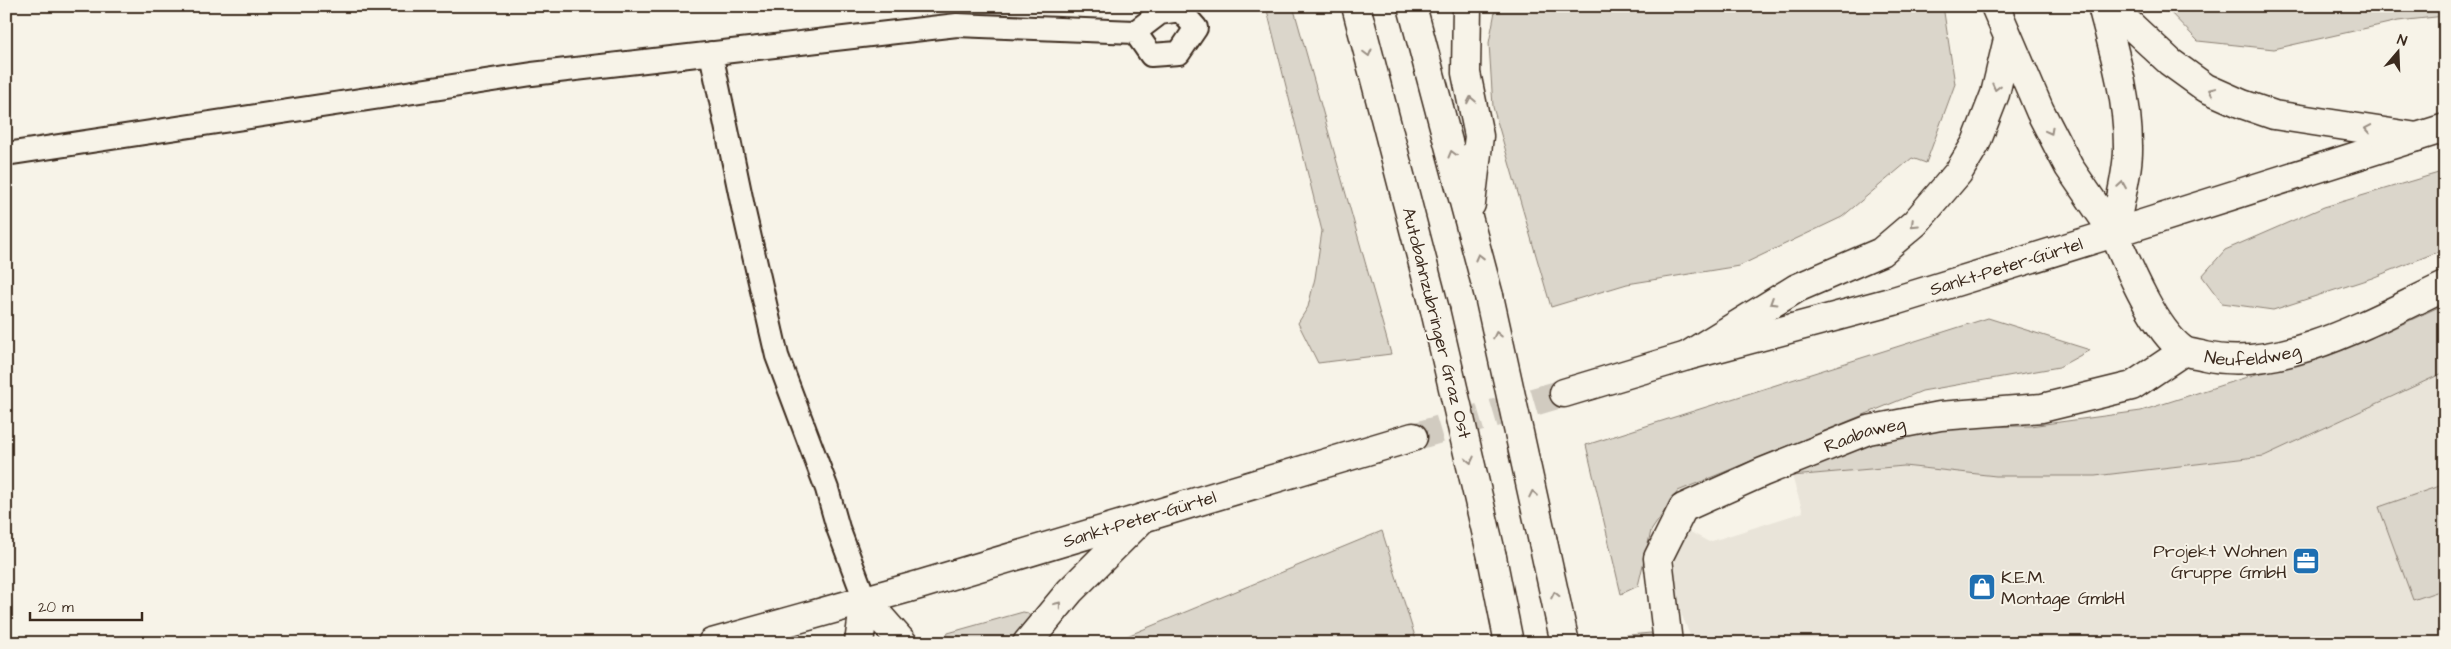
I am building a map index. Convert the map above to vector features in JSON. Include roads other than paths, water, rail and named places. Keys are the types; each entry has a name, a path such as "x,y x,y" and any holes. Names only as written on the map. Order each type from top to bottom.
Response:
{"main road":[{"name":"Autobahnzubringer Graz Ost","path":"1356,6 1435,310 1492,557 1509,643"},
{"path":"1412,6 1489,296 1565,643"},
{"path":"1467,6 1466,73 1479,136 1469,218"},
{"name":"Neufeldweg","path":"1995,6 2040,111 2069,168 2114,233 2136,283 2162,326 2184,351 2216,358 2241,359 2288,353 2316,346 2445,286"},
{"path":"2102,6 2125,104 2129,147 2114,233"},
{"path":"2110,6 2170,62 2206,88 2233,100 2274,115 2416,137"},
{"path":"1687,356 1796,288 1881,252 1915,223 1958,173 1976,143 1994,94 2008,39"},
{"name":"Sankt-Peter-Gürtel","path":"1564,393 1687,356 1894,301 2445,128"},
{"name":"Raabaweg","path":"1668,643 1658,558 1683,508 1763,472 1868,430 1940,416 2042,408 2132,386 2184,351"},
{"name":"Sankt-Peter-Gürtel","path":"712,643 865,600 1413,437"},
{"path":"1028,643 1070,591 1143,518"},
{"path":"859,643 865,600"},
{"path":"865,600 904,643"}],"lane":[{"path":"6,154 532,74 957,25 1136,32"},
{"path":"711,53 744,212 777,356 827,489 838,528 865,600"}],"tunnel":[{"path":"1413,437 1564,393"}],"place":[{"name":"Projekt Wohnen Gruppe GmbH","path":"2306,561"},
{"name":"K.E.M. Montage GmbH","path":"1982,587"}]}
